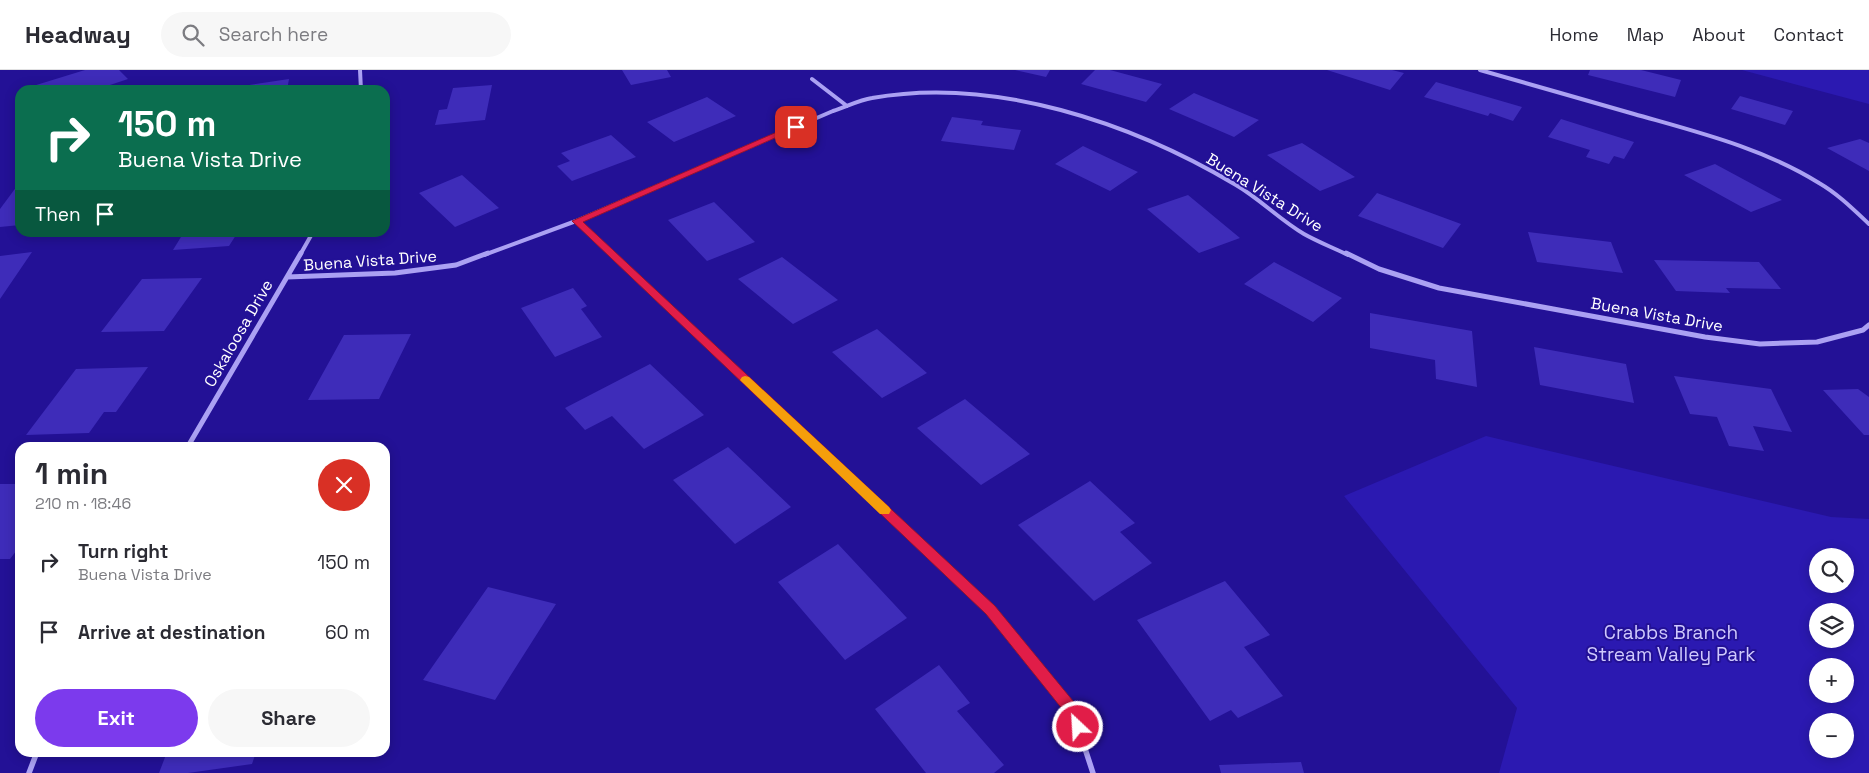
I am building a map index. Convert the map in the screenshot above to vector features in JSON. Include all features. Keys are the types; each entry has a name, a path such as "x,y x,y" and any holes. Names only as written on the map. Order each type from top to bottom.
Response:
{"street":[{"path":"360,70 361,85"},
{"path":"1480,70 1707,134 1759,152 1821,183 1859,212 1869,224"},
{"path":"812,79 847,106"},
{"name":"Buena Vista Drive","path":"287,278 395,273 456,266 576,221 847,106 870,98 912,92 964,94 1034,103 1100,121 1180,154 1238,186 1304,234 1380,269 1440,288 1705,337 1760,344 1817,342 1863,330 1869,325"},
{"path":"576,221 990,610 1073,712 1092,773"},
{"name":"Oskaloosa Drive","path":"191,442 310,237"},
{"path":"29,773 35,757"}],"green space":[{"path":"1742,70 1869,70 1869,104"},
{"name":"Crabbs Branch Stream Valley Park","path":"1486,436 1831,517 1869,519 1869,773 1499,773 1517,708 1344,496"}],"building":[{"path":"85,70 119,70 128,79 110,85 36,85"},
{"path":"622,70 667,70 671,77 631,85"},
{"path":"1015,70 1050,70 1046,77"},
{"path":"1095,70 1110,70 1162,84 1146,102 1081,84"},
{"path":"1327,70 1392,70 1404,73 1390,90"},
{"path":"1590,70 1641,70 1681,80 1675,97 1588,75"},
{"path":"289,79 288,85 249,85"},
{"path":"1436,82 1522,107 1513,121 1490,113 1488,116 1424,97"},
{"path":"492,85 485,120 435,125 439,110 447,109 453,88"},
{"path":"1194,93 1259,120 1234,137 1169,109"},
{"path":"1740,96 1793,111 1785,125 1731,109"},
{"path":"707,97 736,116 674,142 647,122"},
{"path":"952,117 983,121 981,125 1021,130 1014,150 941,141"},
{"path":"1561,119 1634,142 1624,159 1614,156 1609,164 1586,157 1590,150 1548,137"},
{"path":"611,135 636,157 572,181 557,166 570,161 561,153"},
{"path":"1860,139 1869,143 1869,171 1827,148"},
{"path":"1302,143 1355,177 1320,191 1267,155"},
{"path":"1083,146 1138,172 1110,191 1055,164"},
{"path":"1715,164 1782,200 1751,212 1684,175"},
{"path":"462,175 499,208 455,227 419,193"},
{"path":"15,189 15,226 0,227 0,209"},
{"path":"1377,193 1461,224 1443,248 1358,216"},
{"path":"1188,195 1240,238 1199,253 1147,209"},
{"path":"714,202 755,242 707,261 668,220"},
{"path":"1528,232 1611,242 1623,273 1537,262"},
{"path":"181,237 235,237 229,246 173,250"},
{"path":"32,252 0,299 0,256"},
{"path":"782,257 838,300 793,324 738,279"},
{"path":"1654,260 1759,262 1781,289 1726,288 1730,293 1676,291"},
{"path":"1274,262 1342,298 1313,322 1244,284"},
{"path":"202,278 164,331 101,332 142,279"},
{"path":"573,288 587,306 581,309 602,337 555,357 521,308"},
{"path":"1370,313 1472,331 1477,387 1436,379 1435,360 1370,348"},
{"path":"877,329 927,373 882,398 832,352"},
{"path":"411,334 379,399 308,400 344,335"},
{"path":"1534,347 1626,364 1634,403 1540,385"},
{"path":"650,364 704,415 644,449 612,416 585,430 565,408"},
{"path":"148,367 116,412 104,412 89,433 26,435 76,369"},
{"path":"1674,376 1771,389 1792,432 1753,426 1764,451 1729,446 1717,417 1690,414"},
{"path":"1858,389 1869,397 1869,435 1864,435 1823,390"},
{"path":"965,399 1030,454 981,485 917,428"},
{"path":"728,447 791,507 735,544 673,480"},
{"path":"1090,481 1135,523 1120,532 1152,563 1094,601 1018,525"},
{"path":"0,484 15,484 15,552 10,559 0,559"},
{"path":"838,544 907,618 845,660 778,582"},
{"path":"1225,581 1270,635 1244,647 1283,696 1238,718 1231,710 1210,721 1137,620"},
{"path":"488,587 556,604 495,700 423,680"},
{"path":"939,665 970,703 957,711 1004,765 994,773 926,773 875,709"},
{"path":"165,757 254,757 252,764 188,773 159,773"},
{"path":"1301,762 1304,773 1221,773 1219,765"}],"slow traffic":[{"path":"745,380 885,510"}],"route":[{"path":"796,127 576,221 990,610 1073,712 1078,727"}]}
